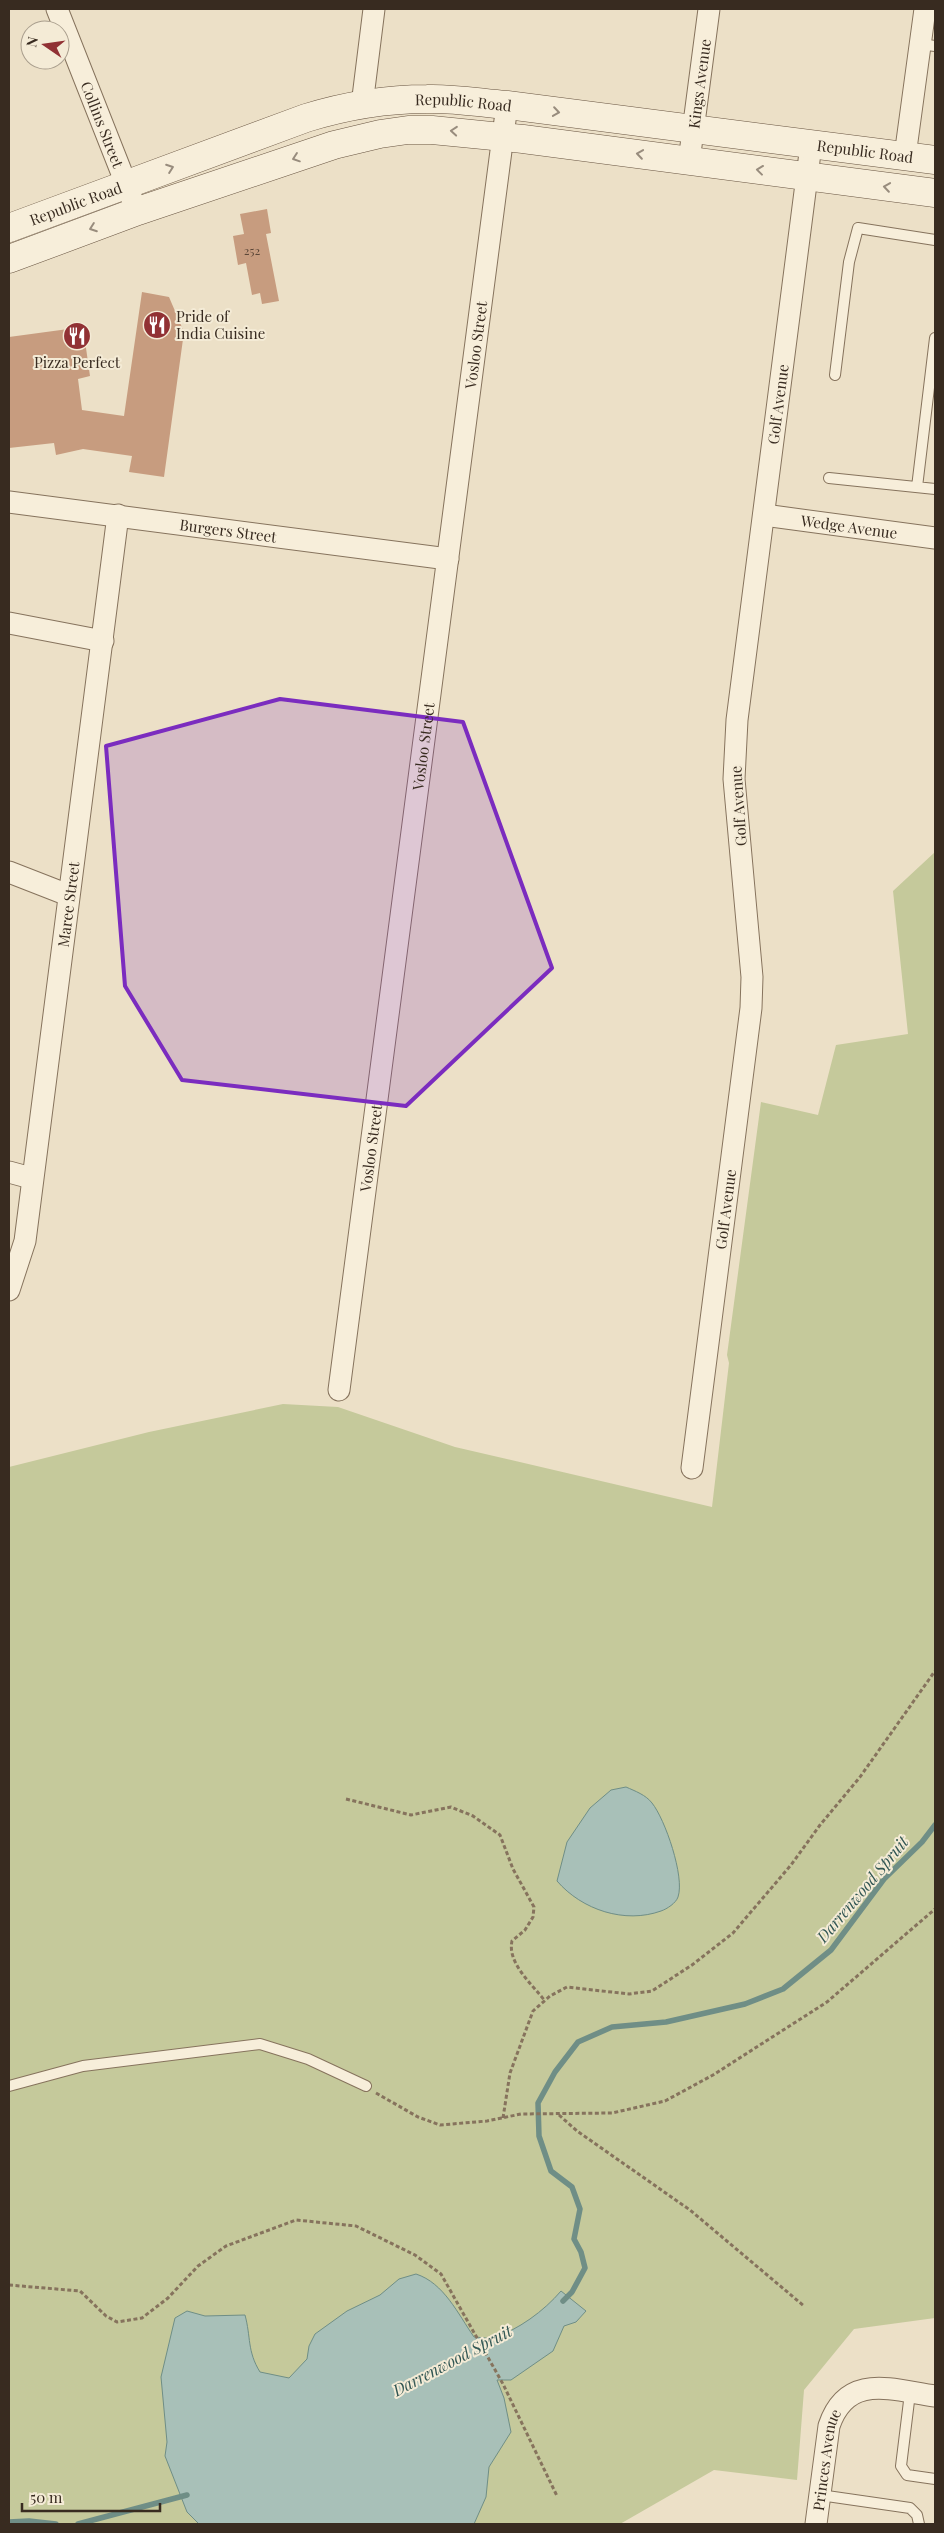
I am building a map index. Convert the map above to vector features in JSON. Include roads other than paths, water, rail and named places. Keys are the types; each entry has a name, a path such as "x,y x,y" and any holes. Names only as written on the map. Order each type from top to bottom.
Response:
{"main road":[{"name":"Republic Road","path":"9,228 306,118 362,104 427,99 507,105 935,160"},
{"name":"Republic Road","path":"9,260 138,211 358,138 408,130 503,136 935,193"}],"street":[{"name":"Collins Street","path":"57,9 125,185 138,211"},
{"path":"362,104 374,9"},
{"name":"Kings Avenue","path":"689,160 709,9"},
{"path":"905,156 928,45 925,9"},
{"name":"Vosloo Street","path":"339,1390 507,105"},
{"name":"Golf Avenue","path":"692,1468 751,1008 752,977 734,761 740,691 811,145"},
{"name":"Burgers Street","path":"9,502 448,559"},
{"name":"Maree Street","path":"9,1290 25,1241 31,1178 54,1021 68,894 103,641 118,515"},
{"name":"Wedge Avenue","path":"764,515 935,538"},
{"path":"9,623 103,641"},
{"path":"9,872 68,894"},
{"path":"9,1172 31,1178"},
{"name":"Princes Avenue","path":"816,2524 829,2426 843,2400 853,2392 868,2388 910,2393"},
{"path":"910,2393 935,2396"}],"lane":[{"path":"835,375 849,262 858,228 935,240"},
{"path":"917,487 935,338"},
{"path":"829,478 935,489"},
{"path":"9,2086 83,2066 260,2044 308,2058 366,2086"},
{"path":"910,2393 901,2466 907,2475 935,2479"},
{"path":"820,2495 910,2508 917,2515 919,2524"}],"water":[{"path":"626,1787 647,1798 657,1811 668,1834 679,1876 678,1897 671,1906 647,1915 619,1915 591,1907 567,1891 557,1881 567,1842 590,1808 611,1790"},
{"path":"416,2274 435,2284 456,2309 474,2337 493,2338 512,2330 539,2313 561,2291 586,2311 576,2322 564,2326 553,2351 511,2380 497,2380 504,2398 511,2432 489,2467 486,2497 474,2524 199,2524 187,2512 165,2456 167,2442 161,2377 175,2318 187,2311 205,2316 245,2315 251,2351 260,2372 289,2378 307,2359 309,2346 315,2334 347,2311 380,2295 399,2279"}],"waterway":[{"name":"Darrenwood Spruit","path":"563,2301 572,2292 585,2268 581,2252 574,2239 580,2209 572,2187 551,2171 539,2136 538,2103 555,2072 578,2042 612,2027 666,2022 745,2004 783,1989 831,1950 884,1879 922,1842 935,1825"},
{"name":"Darrenwood Spruit","path":"78,2524 187,2495"},
{"name":"Darrenwood Spruit","path":"9,2522 29,2521 56,2524"}],"place":[{"name":"Pride of India Cuisine","path":"157,325"},
{"name":"Pizza Perfect","path":"77,336"}]}
